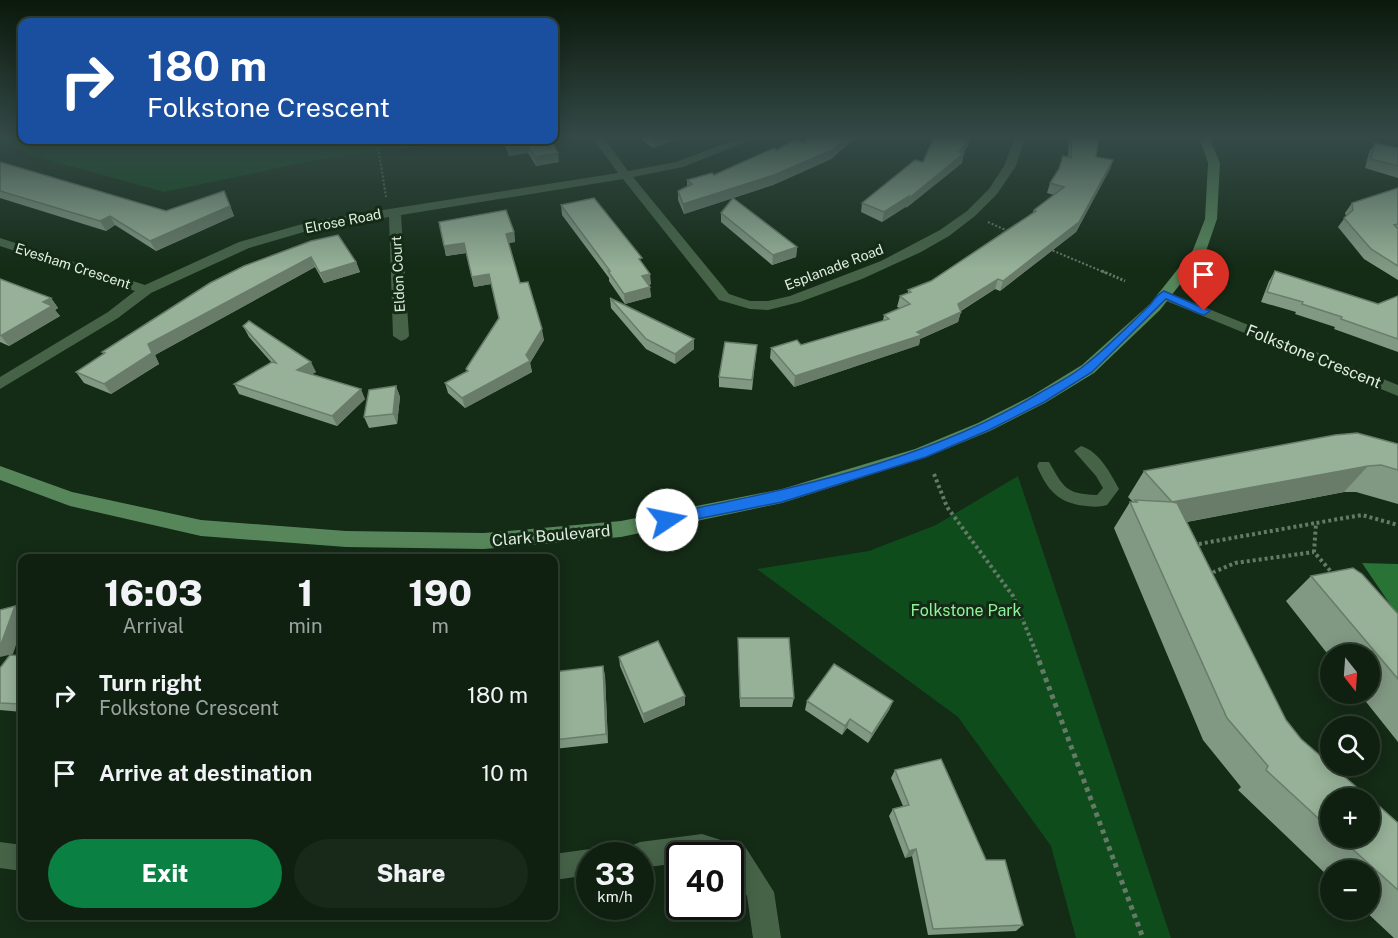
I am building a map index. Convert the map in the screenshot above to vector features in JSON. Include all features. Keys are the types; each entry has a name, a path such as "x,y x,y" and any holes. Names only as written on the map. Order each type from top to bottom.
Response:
{"street":[{"name":"Elrose Road","path":"0,384 112,315 146,290 244,245 313,225 595,181"},
{"name":"Esplanade Road","path":"630,181 724,297 746,305 761,307 786,302 867,272 926,246 970,215 1000,181"},
{"name":"Clark Boulevard","path":"0,473 70,500 201,528 346,539 473,541 621,529 782,496 921,453 984,427 1039,399 1088,369 1155,307 1199,251 1211,219 1213,181"},
{"name":"Eldon Court","path":"392,212 401,336"},
{"name":"Evesham Crescent","path":"0,242 146,290"},
{"name":"Folkstone Crescent","path":"1164,294 1398,391"},
{"path":"0,855 18,857"},
{"path":"558,866 576,864"},
{"path":"744,868 760,892 767,938"}],"lane":[{"path":"1044,466 1052,485 1072,500 1101,501 1111,489 1102,472 1081,451"}],"path":[{"path":"385,181 392,212"},
{"path":"970,215 1022,237"},
{"path":"1042,246 1125,281"},
{"path":"934,474 947,507 1013,596 1052,692 1143,938"},
{"path":"1195,552 1188,546 1362,515 1398,525"},
{"path":"1316,523 1314,552 1337,579"},
{"path":"1214,572 1235,563 1314,552"},
{"path":"1208,565 1214,572"},
{"path":"1210,588 1214,572"}],"green space":[{"path":"124,181 217,181 164,192"},
{"name":"Folkstone Park","path":"1018,476 1171,938 1076,938 1051,846 958,717 757,569 869,551 936,525"}],"shaded area":[{"path":"1362,563 1398,564 1398,616"}],"building":[{"path":"0,181 64,181 166,211 224,191 230,206 150,241 110,216 100,221 0,191"},
{"path":"688,181 756,181 683,204 678,191 692,184"},
{"path":"889,181 930,181 908,199 909,196 884,212 862,203"},
{"path":"1051,181 1102,181 1079,222 1003,281 998,279 958,304 961,312 917,332 922,335 795,376 771,348 797,340 801,345 889,319 884,315 910,304 900,296 911,292 908,290 931,281 1036,211 1034,210 1064,187 1050,183"},
{"path":"1398,188 1398,224 1394,225 1398,229 1398,266 1371,249 1344,218 1353,210 1352,203"},
{"path":"594,198 642,258 639,259 650,274 642,276 650,287 624,294 608,271 610,271 561,205"},
{"path":"733,198 797,247 773,255 721,213"},
{"path":"506,210 514,232 506,234 520,283 528,282 542,329 526,355 530,361 462,398 445,383 468,371 466,369 499,318 489,274 472,277 464,243 444,246 439,222"},
{"path":"338,235 356,262 320,273 311,257 148,344 152,353 104,384 76,372 105,353 102,352 210,283 244,266 311,241"},
{"path":"1275,271 1378,304 1398,296 1398,339 1302,304 1303,302 1267,292"},
{"path":"0,279 51,298 43,302 52,306 0,336"},
{"path":"610,298 694,339 675,354 646,339"},
{"path":"249,321 311,362 297,370 361,389 332,416 234,384 272,362 276,363 243,326"},
{"path":"725,342 757,345 752,380 719,377"},
{"path":"396,386 393,414 364,417 369,390"},
{"path":"1357,433 1398,444 1398,470 1381,465 1368,466 1172,502 1144,471 1335,435"},
{"path":"1135,500 1177,503 1286,720 1301,739 1320,755 1320,776 1344,776 1357,788 1320,788 1320,820 1266,770 1268,766 1227,718 1130,502 1137,502"},
{"path":"1353,568 1362,574 1398,614 1398,679 1380,658 1380,644 1368,644 1311,576"},
{"path":"15,606 1,644 0,645 0,610"},
{"path":"738,638 789,638 794,698 740,698"},
{"path":"658,641 685,696 643,714 619,657"},
{"path":"10,655 18,656 18,704 0,703 0,668"},
{"path":"834,664 893,701 872,734 850,719 845,726 807,701"},
{"path":"603,666 606,734 558,740 558,672"},
{"path":"941,759 986,860 1005,860 1023,925 933,929 916,849 909,851 893,809 909,805 895,770"},
{"path":"1380,807 1398,823 1398,890 1380,874 1380,860 1365,860 1351,848 1380,848"}],"route":[{"path":"667,520 782,496 921,453 984,427 1039,399 1088,369 1155,307 1164,294 1204,311"}]}
